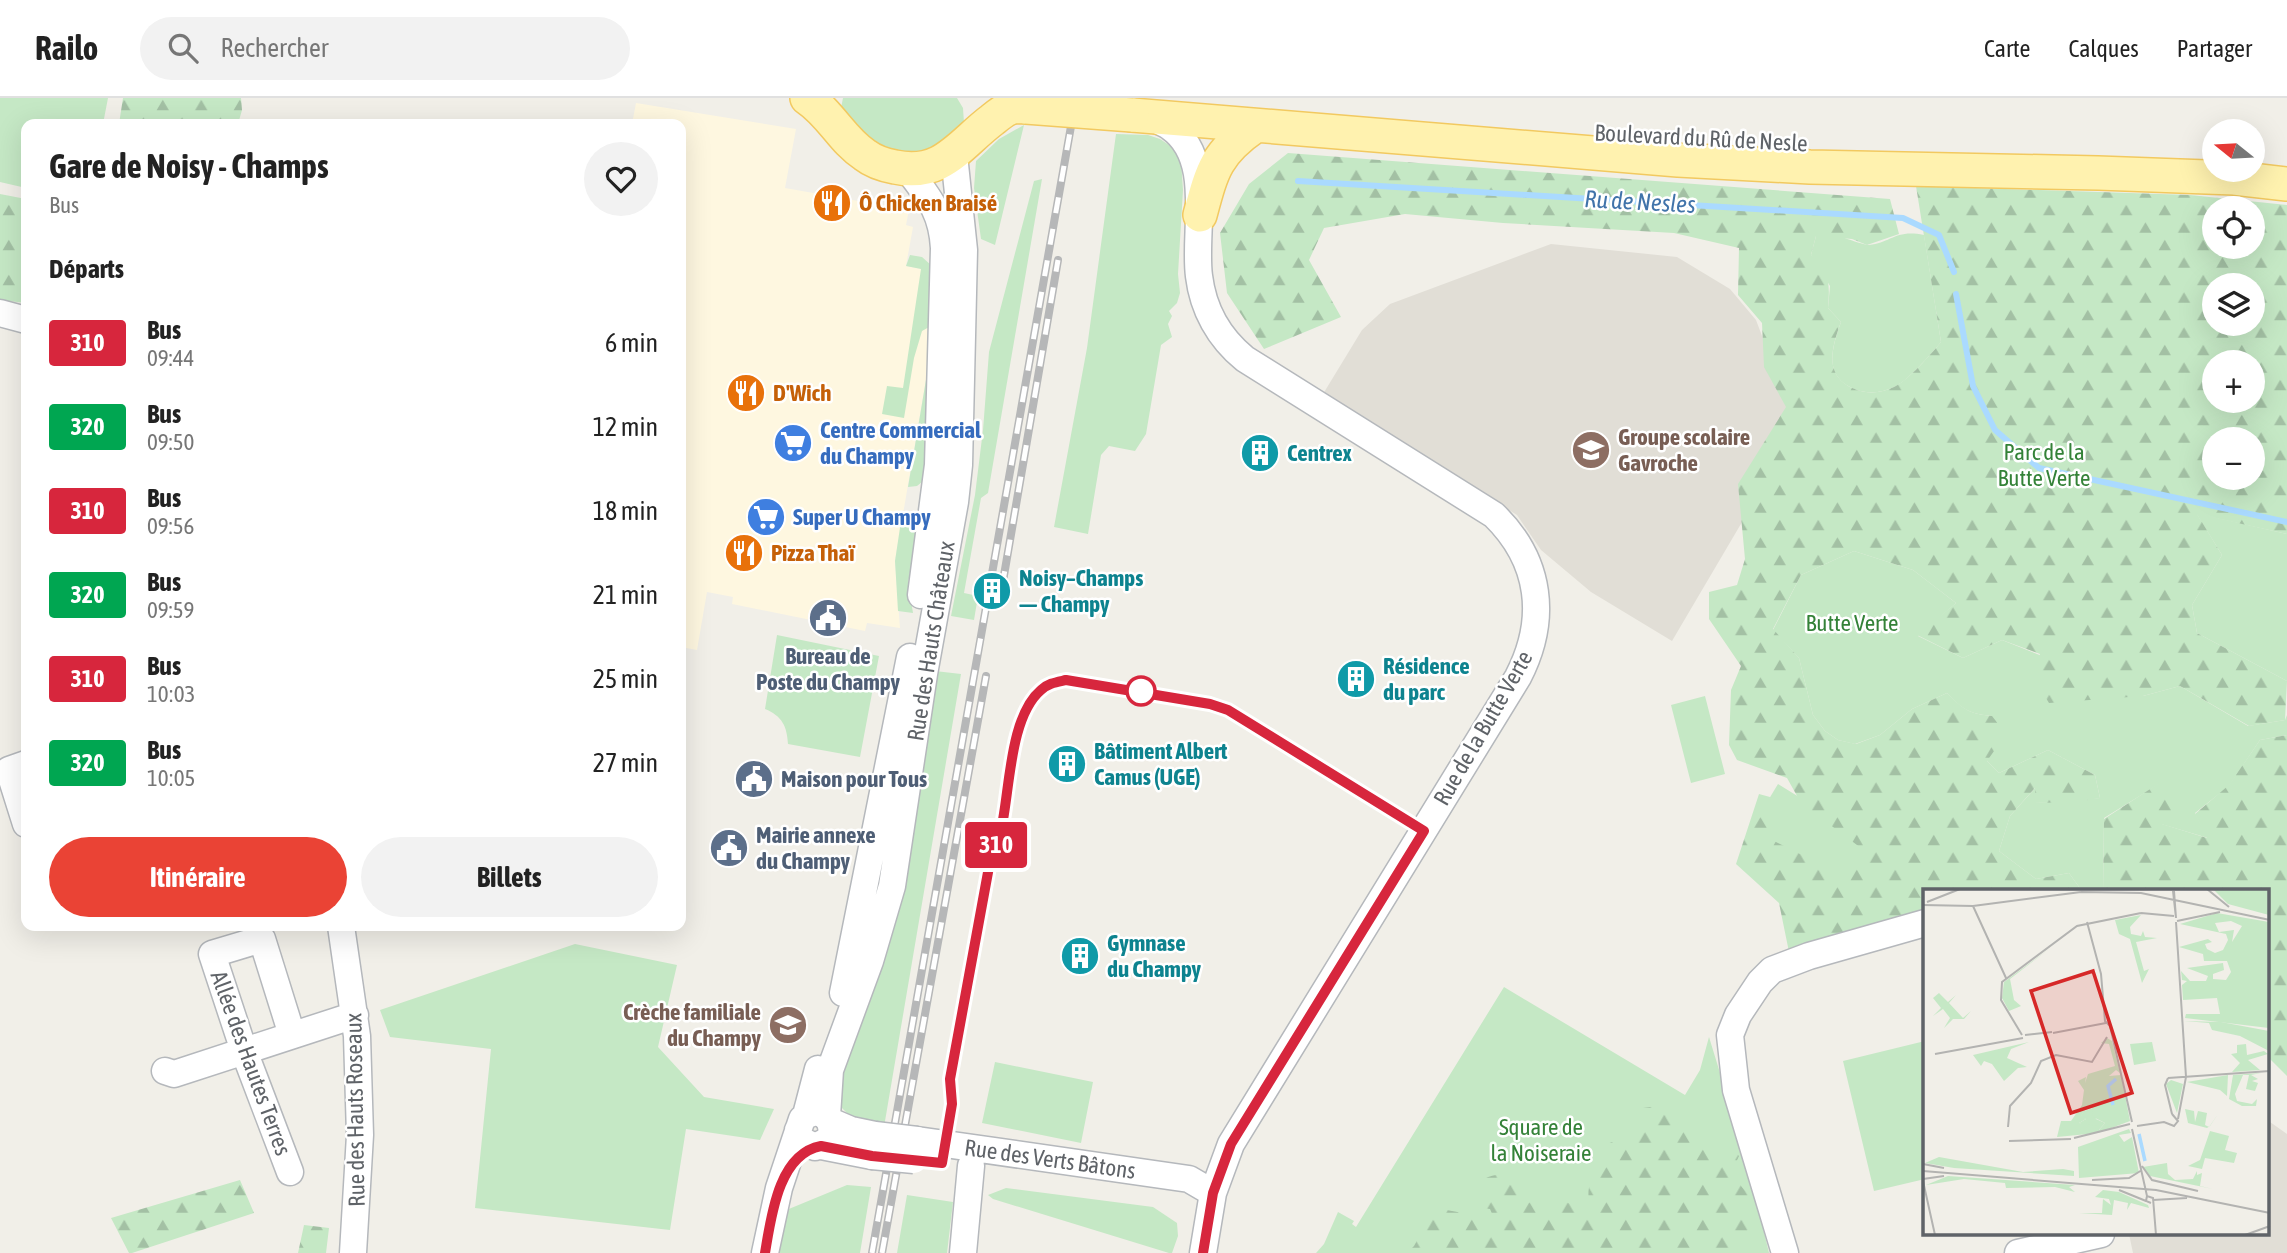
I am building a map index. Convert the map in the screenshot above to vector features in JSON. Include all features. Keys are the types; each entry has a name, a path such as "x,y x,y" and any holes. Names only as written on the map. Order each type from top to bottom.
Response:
{"main road":[{"path":"807,98 819,106 835,111 850,144 864,155 887,166 908,170 929,167 954,155 981,128 1000,114 1010,108 1026,107 1678,160 1810,167 2234,178 2287,184"},
{"path":"954,155 975,117 974,98"},
{"name":"Boulevard du Rû de Nesle","path":"1190,98 1712,143 2103,151 2202,156"},
{"path":"1200,215 1209,179 1219,159 1227,148 1255,126"},
{"path":"2265,161 2287,164"}],"street":[{"name":"Rue de la Butte Verte","path":"1142,116 1171,128 1186,145 1198,180 1201,293 1215,325 1234,350 1494,514 1505,525 1525,556 1530,568 1537,610 1532,647 1518,677 1231,1144 1213,1193 1205,1246"},
{"name":"Rue des Hauts Châteaux","path":"765,1253 782,1180 816,1129 830,1070 870,961 892,886 959,465 964,250 954,155"},
{"name":"Rue des Hauts Châteaux","path":"816,1129 813,1086 840,1006 851,960 876,818 921,598 938,464 943,227 929,198 908,170"},
{"path":"0,313 21,319"},
{"path":"21,766 9,770 21,808"},
{"path":"1785,1253 1737,1090 1730,1035 1738,1015 1759,982 1772,970 1809,956 1923,924"},
{"name":"Rue des Hauts Roseaux","path":"342,931 355,1015 360,1135 353,1253"},
{"name":"Allée des Hautes Terres","path":"290,1172 244,1051 212,954 261,939 292,1035"},
{"path":"166,1071 174,1074 355,1015"},
{"name":"Rue des Verts Bâtons","path":"816,1129 851,1130 873,1146 1189,1179 1213,1193"},
{"path":"1189,1179 1209,1174 1218,1168 1231,1144"},
{"name":"Rue des Verts Bâtons","path":"915,1150 971,1166 1213,1193"},
{"path":"963,1253 971,1166"},
{"name":"Rue des Verts Bâtons","path":"1154,1187 1187,1198 1197,1210 1205,1246"},
{"path":"2018,1253 2104,1241"}],"shaded area":[{"name":"Centre Commercial du Champy","path":"636,103 796,129 785,188 909,210 906,225 913,227 906,266 933,271 930,356 895,561 900,628 867,623 865,631 732,604 733,597 707,592 697,650 686,648 686,119 633,119"},
{"name":"Groupe scolaire Gavroche","path":"1551,244 1677,257 1730,289 1756,320 1791,413 1745,517 1672,641 1591,592 1541,550 1517,515 1323,394 1362,330 1390,304"},
{"path":"2270,1122 2287,1134 2287,1253 2133,1253 2129,1236 2270,1236"}],"green space":[{"path":"0,98 108,98 104,119 21,119 21,187 0,182"},
{"path":"123,98 241,98 239,119 120,119"},
{"path":"843,98 957,98 963,108 964,123 933,155 878,151 841,108"},
{"path":"1024,125 995,245 981,239 974,188 976,161 999,139"},
{"path":"1116,134 1148,135 1160,139 1172,147 1181,161 1183,190 1178,274 1180,293 1177,303 1169,311 1172,316 1168,324 1172,337 1161,345 1146,434 1135,451 1109,446 1101,455 1088,534 1054,527 1087,348"},
{"name":"Parc de la Butte Verte","path":"1288,153 1890,199 1899,234 1867,245 1852,239 1816,236 1811,255 1822,267 1827,278 1828,308 1841,322 1834,342 1834,370 1846,385 1857,390 1885,391 1906,379 1941,342 1916,186 2202,196 2202,259 2265,259 2265,203 2287,205 2287,534 2197,514 2222,555 2192,605 2197,633 2287,681 2285,720 2249,726 2180,686 2143,696 2049,703 2033,677 2040,654 2002,640 1963,658 1917,635 1956,603 1913,570 1854,551 1801,575 1773,629 1799,658 1813,715 1825,731 1838,740 1856,744 1880,735 1912,709 1947,693 1967,710 1992,716 2006,734 1987,761 1999,773 2048,750 2095,775 2100,798 2076,802 2035,803 2035,788 2010,816 1999,851 2036,879 2069,873 2081,889 1923,889 1923,913 1789,952 1779,903 1736,864 1759,794 1770,797 1766,837 1848,878 1865,851 1801,803 1787,778 1737,760 1729,745 1731,690 1741,666 1709,619 1709,592 1737,585 1745,559 1738,484 1786,407 1764,367 1762,323 1738,295 1739,248 1674,233 1405,214 1324,228 1309,260 1341,317 1264,349 1227,293 1220,233 1249,184"},
{"path":"1042,179 988,493 981,498 964,593 978,596 974,620 951,616 975,495 989,352 1034,181"},
{"path":"0,194 21,198 21,302 0,300"},
{"path":"1825,232 1869,245 1900,235 1924,235 1941,342 1900,384 1889,389 1875,392 1857,390 1846,385 1834,371 1834,343 1841,322 1828,308 1830,286 1811,255 1816,236"},
{"path":"910,255 922,257 932,266 931,326 922,331 914,358 904,418 882,414 887,386 903,388 921,269 906,266"},
{"path":"930,356 927,478 917,486 908,487"},
{"path":"2196,513 2287,534 2287,681 2197,633 2192,605 2222,555"},
{"path":"901,521 910,526 917,536 908,583 913,613 898,611 895,561"},
{"name":"Butte Verte","path":"1854,551 1913,570 1956,603 1918,636 1963,658 2002,640 2143,696 2180,686 2248,726 2285,720 2287,715 2287,735 2260,740 2229,786 2195,813 2208,838 2161,824 2164,781 2104,818 2103,889 2081,889 2069,873 2036,879 1999,851 2010,816 2036,787 2036,803 2100,798 2095,775 2048,750 1999,773 1987,761 1992,716 1966,710 1947,693 1912,709 1880,735 1855,744 1838,740 1825,731 1813,715 1799,658 1773,630 1801,575"},
{"path":"777,635 879,656 860,757 788,744 782,722 765,709"},
{"path":"935,671 961,674 884,1127 850,1116 838,1104 844,1064"},
{"path":"1705,696 1725,774 1691,783 1671,705"},
{"path":"2287,735 2287,1076 2270,1059 2270,889 2103,889 2104,819 2164,780 2177,793 2182,811 2162,824 2207,838 2195,814 2229,785 2260,740"},
{"path":"1778,784 1888,852 1856,904 1746,837"},
{"path":"575,944 677,965 658,1047 704,1097 774,1109 760,1140 686,1129 670,1230 475,1208 491,1049 390,1037 380,1010"},
{"name":"Square de la Noiseraie","path":"1504,987 1685,1095 1700,1070 1709,1037 1747,1161 1769,1253 1316,1253 1324,1244 1338,1212 1354,1221 1352,1224 1356,1227"},
{"path":"1923,1041 1923,1179 1874,1191 1843,1061"},
{"path":"995,1062 1093,1082 1081,1143 982,1123"},
{"path":"1664,1105 1678,1117 1692,1116 1703,1137 1739,1156 1735,1175 1753,1199 1750,1226 1735,1253 1407,1253 1414,1246 1434,1210 1493,1216 1490,1209 1483,1208 1476,1202 1484,1179 1492,1176 1515,1178 1520,1203 1562,1200 1579,1208 1589,1200 1590,1185 1607,1144 1620,1139 1633,1125 1635,1115 1643,1108"},
{"path":"240,1180 254,1213 132,1253 129,1253 111,1218"},
{"path":"847,1185 871,1187 860,1253 774,1253 784,1211"},
{"path":"1006,1188 1153,1207 1177,1223 1178,1236 1172,1253 1169,1253 993,1199 988,1195"},
{"path":"907,1195 953,1202 947,1253 897,1253"},
{"path":"304,1225 329,1228 326,1253 298,1253"}],"waterway":[{"name":"Ru de Nesles","path":"1298,181 1903,218 1939,235 1954,272"},
{"name":"Ru de Nesles","path":"1956,294 1973,386 1995,430 2039,468 2287,522"}],"railway":[{"path":"872,1253 1076,98"},
{"path":"1002,587 1058,260"},
{"path":"882,1253 986,676"}],"bus line":[{"name":"310","path":"765,1253 782,1180 798,1158 815,1147 942,1163 952,1104 950,1079 991,856 1001,833 1016,741 1023,717 1034,697 1048,684 1066,680 1210,704 1228,710 1424,831 1231,1144 1213,1193 1203,1253"}],"place":[{"name":"Ô Chicken Braisé","path":"832,203"},
{"name":"D'Wich","path":"746,393"},
{"name":"Centre Commercial du Champy","path":"793,443"},
{"name":"Groupe scolaire Gavroche","path":"1591,450"},
{"name":"Centrex","path":"1260,453"},
{"name":"Super U Champy","path":"766,517"},
{"name":"Pizza Thaï","path":"744,553"},
{"name":"Noisy–Champs — Champy","path":"992,591"},
{"name":"Bureau de Poste du Champy","path":"828,618"},
{"name":"Résidence du parc","path":"1356,679"},
{"name":"Bâtiment Albert Camus (UGE)","path":"1067,764"},
{"name":"Maison pour Tous","path":"754,779"},
{"name":"Mairie annexe du Champy","path":"729,848"},
{"name":"Gymnase du Champy","path":"1080,956"},
{"name":"Crèche familiale du Champy","path":"788,1025"}]}
